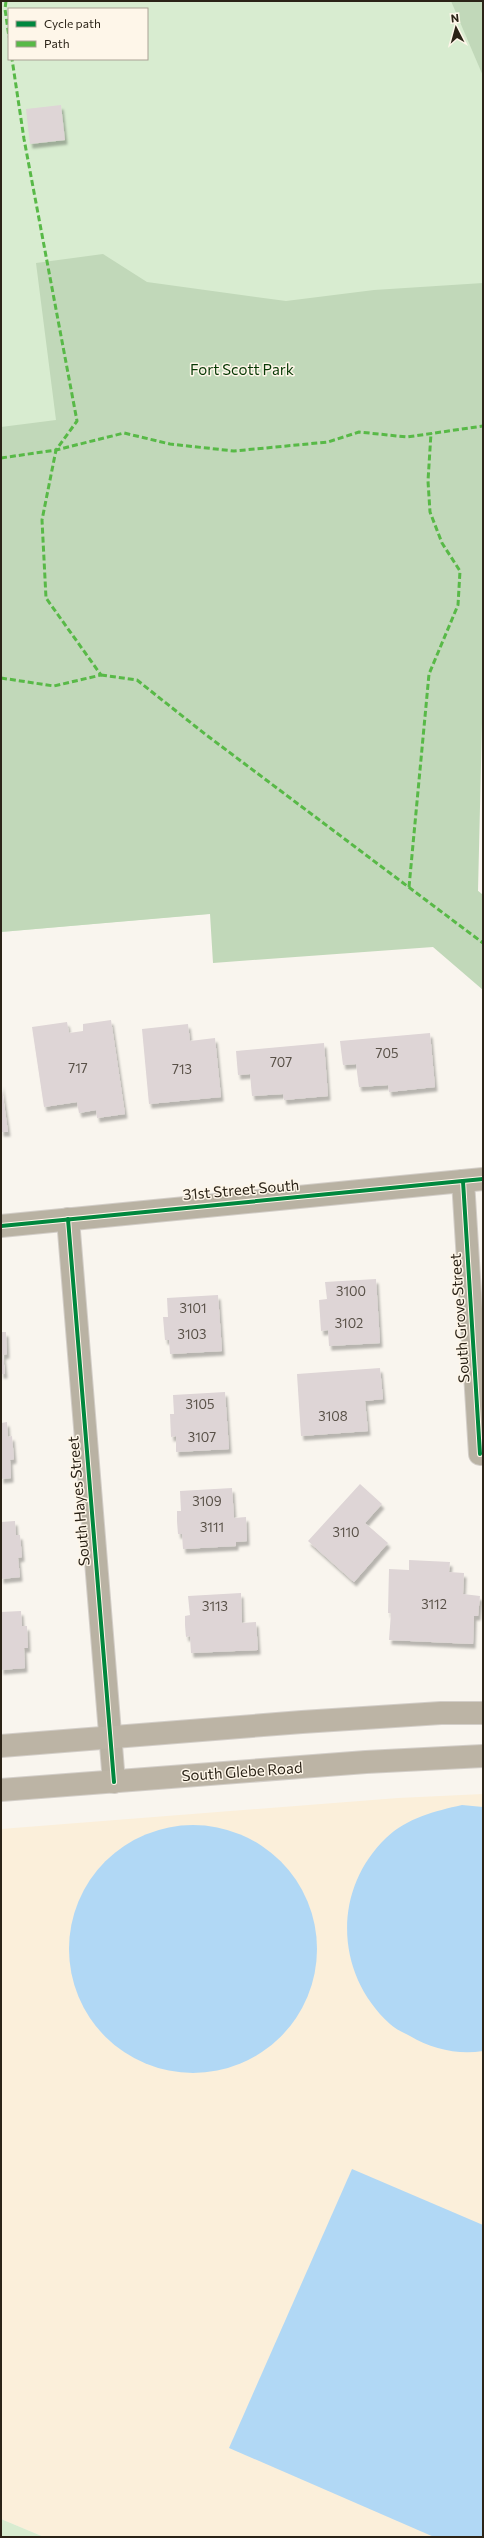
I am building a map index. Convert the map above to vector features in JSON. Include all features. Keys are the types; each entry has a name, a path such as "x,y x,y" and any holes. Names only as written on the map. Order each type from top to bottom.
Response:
{"main road":[{"path":"1,1746 302,1722 441,1713 483,1713"},
{"name":"South Glebe Road","path":"1,1790 366,1762 483,1756"}],"street":[{"name":"31st Street South","path":"1,1226 473,1180"},
{"name":"South Grove Street","path":"473,1180 480,1454"},
{"name":"South Hayes Street","path":"68,1219 114,1782"}],"shaded area":[{"path":"483,1794 483,2537 44,2537 1,2519 1,1829 398,1798"}],"green space":[{"name":"Fort Scott Park","path":"1,1 483,1 483,681 422,843 483,895 379,899 1,932"},
{"path":"451,1 483,1 483,76"},
{"name":"Fort Scott Park","path":"103,254 147,282 286,301 374,290 483,283 483,681 478,891 483,895 483,990 433,947 213,963 210,914 1,932 1,427 56,420 36,263"},
{"path":"1,2519 44,2537 1,2537"}],"water":[{"path":"462,1805 483,1807 483,2051 474,2052 436,2048 418,2041 390,2024 372,2004 359,1981 350,1957 347,1932 349,1907 356,1882 368,1859 386,1838 394,1831 412,1820"},
{"path":"193,1825 217,1828 240,1835 262,1846 281,1861 296,1880 307,1902 314,1925 317,1949 314,1973 307,1996 296,2018 281,2037 262,2052 240,2063 217,2070 193,2073 169,2070 146,2063 124,2052 105,2037 90,2018 79,1996 72,1973 69,1949 72,1925 79,1902 90,1880 105,1861 124,1846 146,1835 169,1828"},
{"path":"352,2169 483,2225 483,2537 434,2537 229,2448"}],"building":[{"path":"61,105 65,140 30,144 26,109"},
{"path":"111,1020 125,1114 97,1118 96,1110 79,1113 77,1102 44,1107 32,1027 67,1022 69,1033 83,1031 83,1024"},
{"path":"188,1024 190,1041 215,1038 221,1097 149,1104 142,1029"},
{"path":"430,1033 435,1087 389,1092 388,1085 359,1087 356,1064 343,1065 340,1041"},
{"path":"324,1043 328,1096 284,1100 283,1094 252,1096 250,1074 238,1075 236,1051"},
{"path":"1,1082 8,1132 1,1132"},
{"path":"376,1279 380,1343 329,1346 328,1330 321,1331 319,1300 327,1299 325,1282"},
{"path":"218,1295 222,1351 170,1354 169,1340 165,1340 163,1317 168,1317 167,1298"},
{"path":"1,1332 6,1332 7,1354 3,1355 5,1374 1,1374"},
{"path":"380,1368 383,1399 365,1401 368,1431 301,1436 297,1374"},
{"path":"225,1392 229,1449 176,1452 176,1436 171,1437 170,1414 174,1414 173,1395"},
{"path":"7,1422 8,1437 12,1436 14,1459 10,1460 11,1478 1,1479 1,1423"},
{"path":"360,1484 382,1504 365,1523 388,1543 354,1582 308,1541"},
{"path":"232,1488 234,1518 246,1517 247,1541 236,1542 236,1546 183,1549 182,1534 178,1534 177,1521 177,1511 181,1511 180,1491"},
{"path":"15,1521 16,1535 20,1535 22,1557 18,1558 20,1577 1,1579 1,1522"},
{"path":"409,1560 450,1562 449,1572 464,1573 463,1594 480,1596 478,1616 474,1616 473,1644 389,1640 391,1613 388,1613 389,1569 409,1570"},
{"path":"241,1593 242,1623 256,1622 258,1650 191,1653 190,1636 186,1637 185,1625 185,1616 190,1615 188,1596"},
{"path":"21,1611 22,1626 27,1626 28,1648 24,1648 25,1668 1,1670 1,1612"}],"marked path":[{"path":"6,1 5,9 8,30"},
{"path":"1,678 54,686 101,675 46,598 42,520 56,450 77,421 24,139 12,60"},
{"path":"1,458 56,450 124,433 170,444 234,451 328,442 359,432 407,437 483,426"},
{"path":"409,887 429,674 458,605 460,571 442,543 430,512 428,481 431,433"},
{"path":"101,675 137,680 205,734 483,943"}],"cycle path":[{"path":"1,1226 483,1179"},
{"path":"463,1181 480,1454"},
{"path":"68,1219 114,1782"}]}
